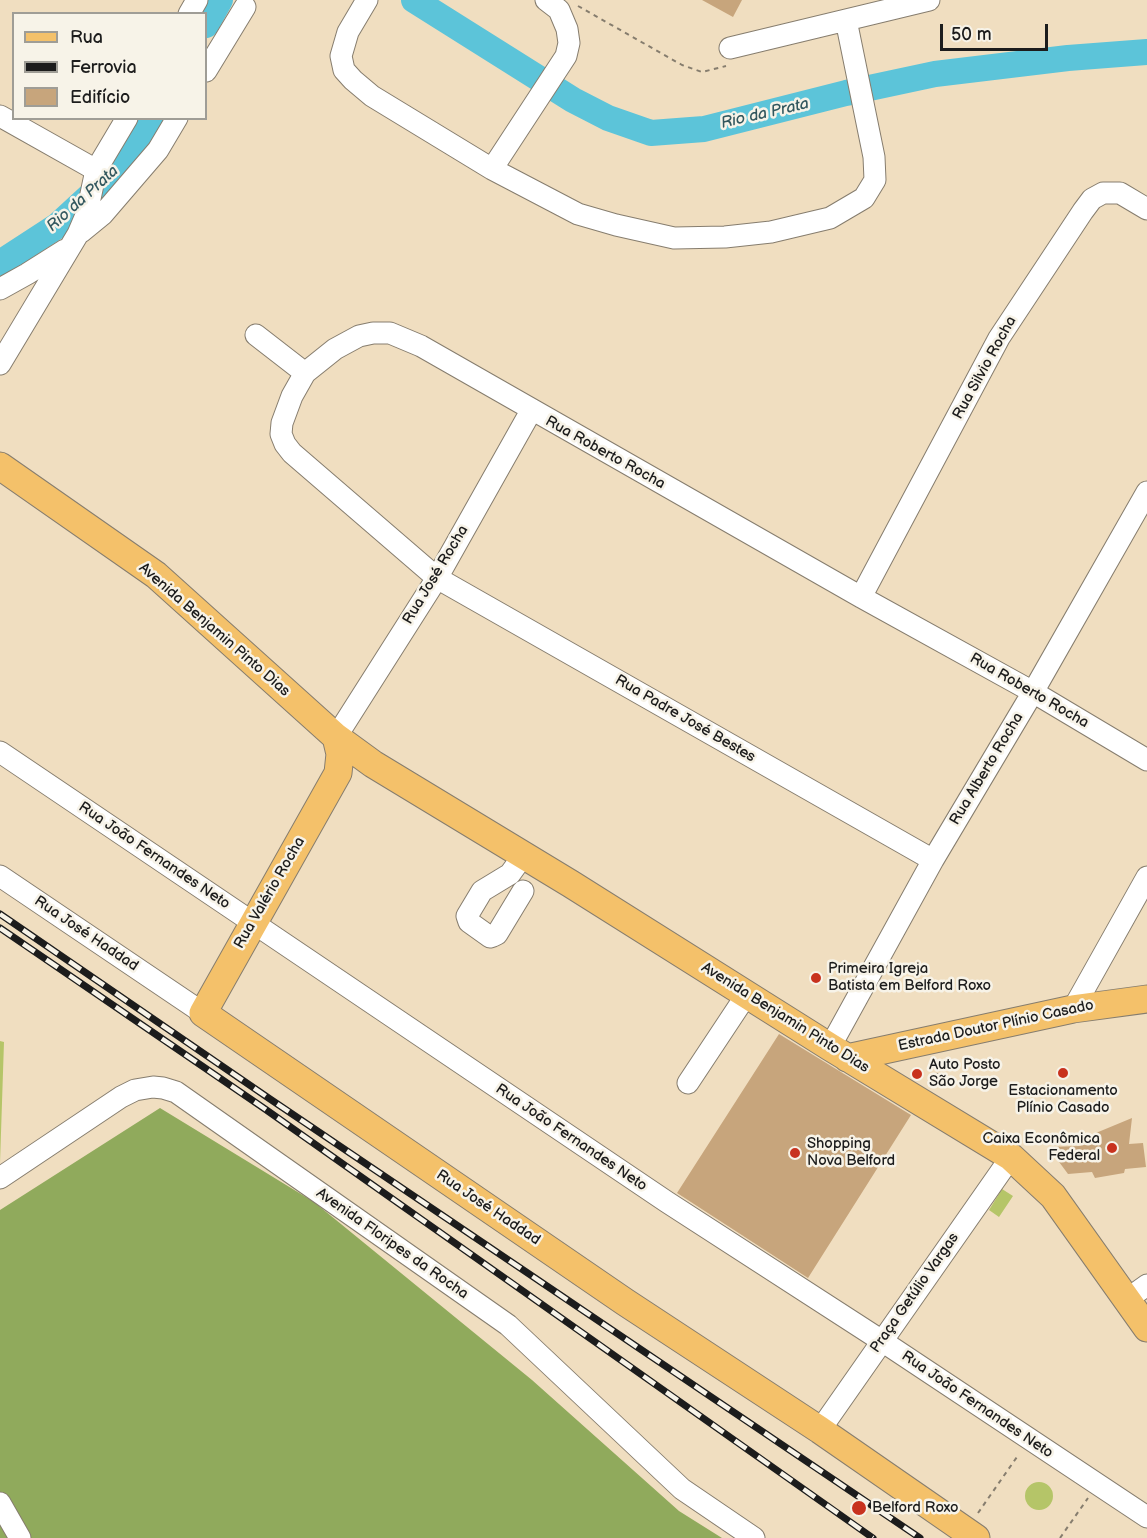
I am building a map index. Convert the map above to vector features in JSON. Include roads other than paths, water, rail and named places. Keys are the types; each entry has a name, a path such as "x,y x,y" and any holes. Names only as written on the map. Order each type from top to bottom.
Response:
{"main road":[{"name":"Avenida Benjamin Pinto Dias","path":"0,466 156,575 336,737 373,764 1011,1157 1053,1196 1137,1292 1147,1328"},
{"path":"336,737 340,754 338,774"},
{"path":"338,774 354,766 373,764"},
{"name":"Rua Valério Rocha","path":"202,1012 338,774"},
{"name":"Estrada Doutor Plínio Casado","path":"838,1052 961,1033 1073,1009 1147,999"},
{"name":"Rua José Haddad","path":"202,1012 971,1534"}],"street":[{"path":"367,0 348,32 341,56 344,70 372,96 492,169 578,214 674,238 725,237 771,232 830,218 864,198 875,180 874,157 846,20"},
{"path":"492,169 567,56 569,43 567,29 559,10 546,0"},
{"path":"732,56 846,20 929,0"},
{"path":"207,69 245,7"},
{"path":"0,116 95,173"},
{"path":"0,364 74,240 87,213 95,173 126,120"},
{"path":"0,289 27,274 74,240 103,214 158,150 176,120"},
{"name":"Rua Silvio Rocha","path":"861,597 999,338 1083,211 1092,199 1103,193 1119,193 1147,209"},
{"name":"Rua Roberto Rocha","path":"436,578 292,453 281,434 282,423 292,396 305,373 335,349 359,336 390,333 421,346 531,411 1033,692 1147,760"},
{"path":"256,335 305,373"},
{"name":"Rua José Rocha","path":"336,737 436,578 531,411"},
{"name":"Rua Alberto Rocha","path":"838,1052 933,860 1033,692 1147,492"},
{"name":"Rua Padre José Bestes","path":"436,578 933,860"},
{"name":"Rua João Fernandes Neto","path":"0,752 668,1202 1147,1517"},
{"path":"523,856 510,874 482,891 467,916 469,922 490,937 494,936 523,891"},
{"name":"Rua José Haddad","path":"0,876 202,1012"},
{"path":"1073,1009 1147,878"},
{"path":"688,1083 747,994"},
{"name":"Avenida Floripes da Rocha","path":"0,1178 135,1090 153,1087 176,1092 507,1325 682,1489 754,1538"},
{"name":"Praça Getúlio Vargas","path":"820,1430 1011,1157"},
{"path":"0,1503 20,1538"}],"waterway":[{"name":"Rio da Prata","path":"207,23 220,0"},
{"name":"Rio da Prata","path":"414,0 573,100 608,118 651,133 704,129 846,93 935,74 1068,58 1147,52"},
{"name":"Rio da Prata","path":"0,263 57,226 95,191 118,169 151,120"}],"railway":[{"path":"0,914 920,1538"},
{"path":"0,928 265,1109 873,1538"}],"place":[{"name":"Primeira Igreja Batista em Belford Roxo","path":"816,978"},
{"name":"Estacionamento Plínio Casado","path":"1063,1073"},
{"name":"Auto Posto São Jorge","path":"917,1074"},
{"name":"Caixa Econômica Federal","path":"1112,1148"},
{"name":"Shopping Nova Belford","path":"795,1153"},
{"name":"Belford Roxo","path":"859,1508"}]}
